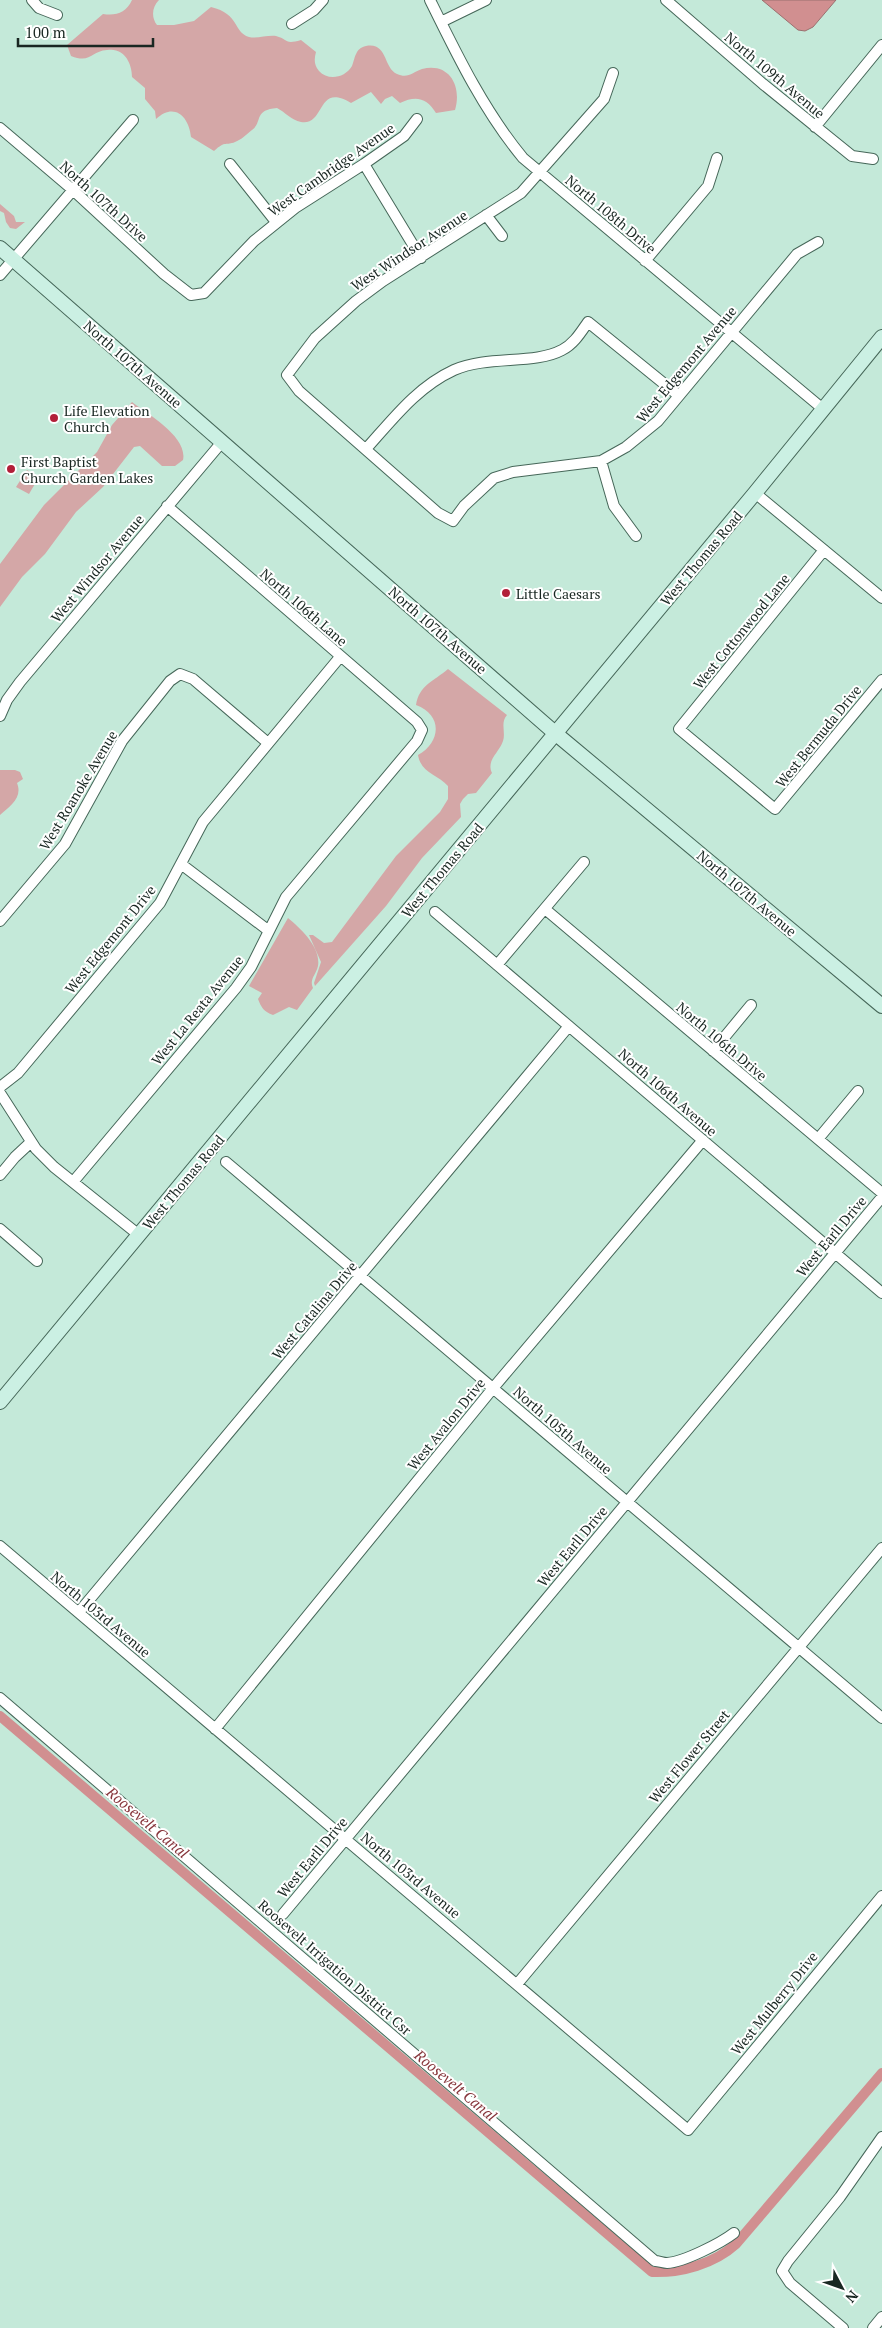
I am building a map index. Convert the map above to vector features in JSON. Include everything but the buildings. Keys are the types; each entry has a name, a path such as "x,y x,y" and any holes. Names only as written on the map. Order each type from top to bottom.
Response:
{"main road":[{"name":"North 107th Avenue","path":"0,248 555,733 882,1006"},
{"name":"West Thomas Road","path":"0,1402 755,493 882,337"}],"street":[{"path":"32,0 39,8 57,15"},
{"path":"292,24 314,10 323,0"},
{"name":"North 108th Drive","path":"430,0 500,130 523,158 823,409"},
{"path":"441,22 486,0"},
{"name":"North 109th Avenue","path":"666,0 815,127 852,156 873,159"},
{"path":"815,127 882,45"},
{"name":"West Windsor Avenue","path":"366,449 299,391 287,374 335,318 383,281 522,193 604,99 613,73"},
{"name":"West Cambridge Avenue","path":"191,295 204,293 240,255 276,222 294,208 364,164 404,136 417,119"},
{"path":"0,275 134,120"},
{"name":"North 107th Drive","path":"0,128 73,190 164,274 191,295"},
{"path":"645,261 708,186 717,158"},
{"path":"230,164 276,222"},
{"path":"364,164 421,258"},
{"name":"West Windsor Avenue","path":"486,215 502,236"},
{"name":"West Edgemont Avenue","path":"366,449 438,513 453,520 469,500 494,478 513,472 601,461 644,434 658,421 797,254 818,242"},
{"path":"366,449 407,403 425,387 454,370 481,362 549,355 563,350 576,339 588,322 678,395"},
{"name":"West Windsor Avenue","path":"0,716 7,700 20,682 222,442"},
{"path":"601,461 614,506 636,536"},
{"path":"755,493 882,598"},
{"name":"North 106th Lane","path":"167,506 417,722 422,730"},
{"name":"West Cottonwood Lane","path":"776,809 679,729 824,550"},
{"name":"West Edgemont Drive","path":"0,1087 18,1073 160,903 203,822 340,656"},
{"name":"West Roanoke Avenue","path":"0,921 65,844 122,741 170,681 180,674 193,679 268,743"},
{"name":"West Bermuda Drive","path":"776,809 882,680"},
{"name":"West La Reata Avenue","path":"73,1182 236,988 252,967 286,897 416,741 422,730"},
{"path":"497,965 584,862"},
{"path":"181,864 269,931"},
{"name":"North 106th Drive","path":"545,909 882,1195"},
{"name":"North 106th Avenue","path":"435,912 882,1293"},
{"path":"713,1051 752,1005"},
{"name":"West Catalina Drive","path":"79,1612 569,1026"},
{"path":"818,1139 858,1092"},
{"path":"0,1093 30,1143 73,1182 139,1235"},
{"name":"West Avalon Drive","path":"215,1729 494,1387 703,1140"},
{"path":"0,1175 30,1143"},
{"name":"North 105th Avenue","path":"226,1162 494,1387 626,1502 882,1718"},
{"name":"West Earll Drive","path":"282,1914 882,1195"},
{"path":"0,1229 37,1261"},
{"name":"North 103rd Avenue","path":"0,1546 518,1983 688,2130"},
{"name":"West Flower Street","path":"518,1983 798,1646 882,1548"},
{"name":"Roosevelt Irrigation District Csr","path":"0,1698 655,2261 667,2263 678,2260 721,2243 734,2233"},
{"name":"West Mulberry Drive","path":"688,2130 882,1896"},
{"path":"843,2328 790,2283 782,2271 840,2197 882,2137"},
{"path":"873,2328 882,2317"}],"shaded area":[{"path":"132,0 159,0 153,12 157,25 174,25 194,21 211,7 227,14 232,18 240,31 249,37 276,36 289,42 301,40 316,52 315,60 319,71 332,77 341,75 349,70 356,54 362,47 373,46 382,52 389,67 397,74 407,75 422,69 432,68 440,69 447,73 452,78 457,93 455,110 436,113 429,104 421,99 411,99 400,103 392,96 385,99 381,104 371,92 351,103 340,98 332,98 326,101 314,118 309,121 297,121 277,108 269,109 261,114 255,127 244,137 235,142 224,144 214,151 191,137 190,129 180,114 169,112 156,119 155,111 145,99 145,88 132,77 129,62 118,51 102,51 83,59 71,56 67,45 103,14 120,13 127,8"},
{"path":"762,0 836,0 813,27 805,31 798,30"},
{"path":"0,204 14,216 16,222 25,222 16,229 10,228 4,213 0,211"},
{"path":"132,402 174,435 183,451 183,460 175,466 162,466 140,446 134,447 103,487 76,512 45,554 22,577 0,607 0,564 44,505 97,452 112,425"},
{"path":"27,470 39,477 29,494 16,487"},
{"path":"448,669 507,715 503,724 503,741 492,760 492,773 476,793 468,794 463,799 460,804 461,817 422,858 386,906 315,986 314,983 321,962 309,935 313,935 324,943 332,942 396,856 440,812 448,799 448,786 426,770 420,761 418,755 426,750 431,743 436,729 431,715 425,709 416,705 424,688"},
{"path":"0,770 15,770 20,772 23,779 17,783 17,797 0,815"},
{"path":"288,918 304,933 313,945 318,959 318,966 312,979 313,988 297,1010 289,1007 273,1015 265,1011 260,1004 258,999 262,993 249,986"}],"waterway":[{"name":"Roosevelt Canal","path":"0,1716 652,2272 674,2271 697,2266 718,2257 736,2244 882,2073"}],"place":[{"name":"Life Elevation Church","path":"54,418"},
{"name":"First Baptist Church Garden Lakes","path":"11,469"},
{"name":"Little Caesars","path":"506,593"}]}
